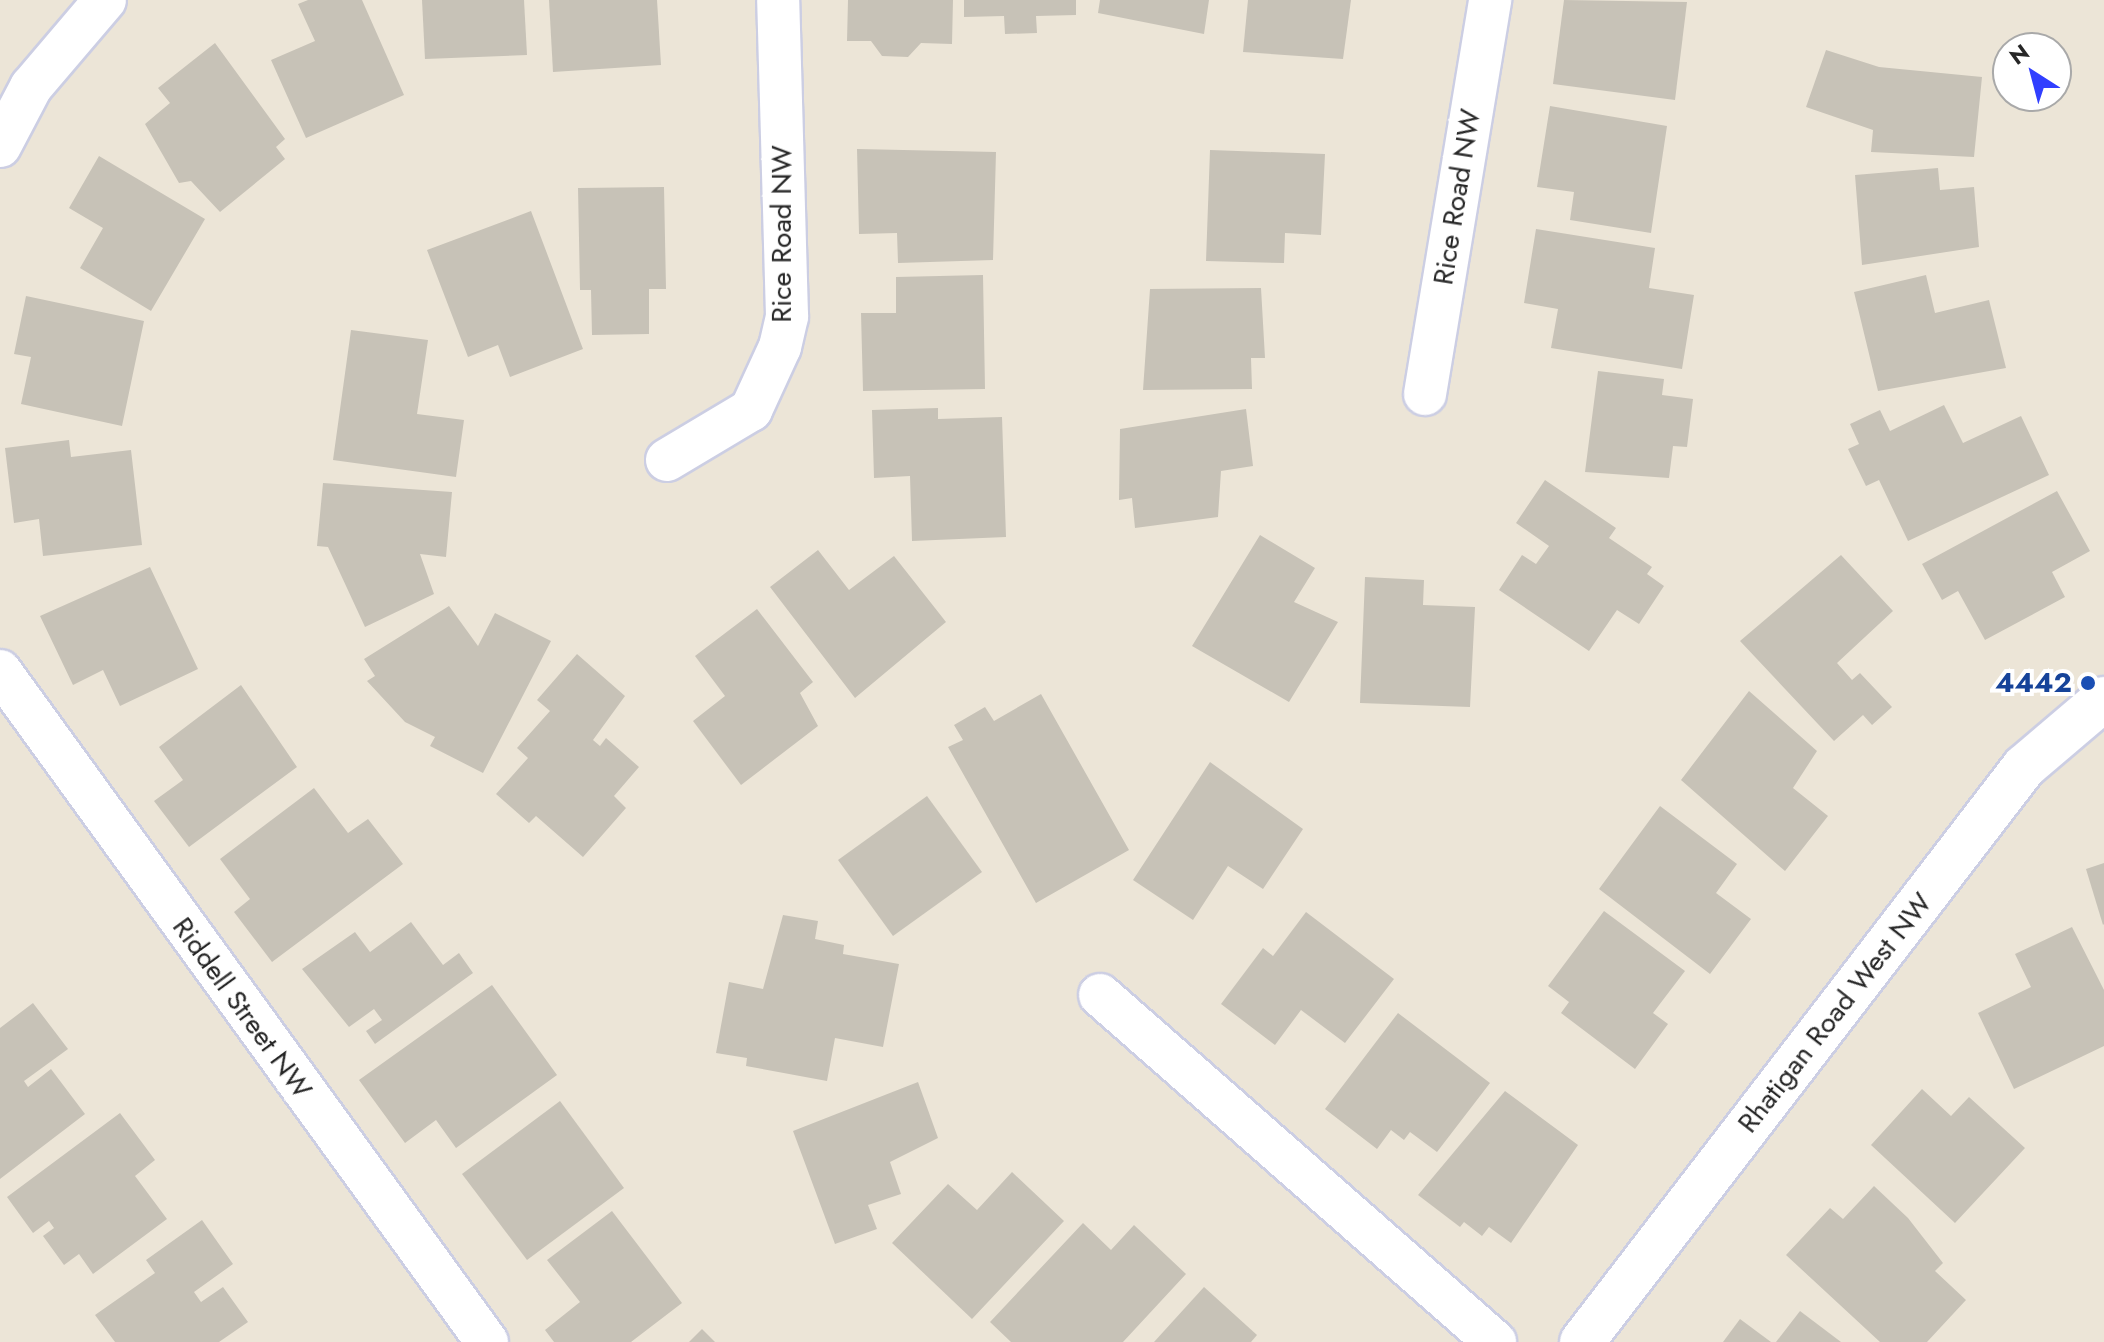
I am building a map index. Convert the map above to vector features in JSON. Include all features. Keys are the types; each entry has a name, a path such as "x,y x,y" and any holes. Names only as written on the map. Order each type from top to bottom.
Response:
{"street":[{"path":"0,146 31,87 105,0"},
{"name":"Rice Road NW","path":"667,460 751,410 780,347 787,316 778,0"},
{"name":"Rice Road NW","path":"1425,394 1490,0"},
{"name":"Riddell Street NW","path":"0,671 487,1342"},
{"name":"Rhatigan Road West NW","path":"1582,1342 2024,767 2104,699"},
{"path":"1100,995 1495,1342"}],"building":[{"path":"308,0 362,0 404,95 306,138 271,60 315,41 298,4"},
{"path":"422,0 524,0 527,55 425,59"},
{"path":"549,0 657,0 661,65 553,72"},
{"path":"848,0 953,0 952,44 921,43 908,57 882,56 871,41 847,41"},
{"path":"964,0 1076,0 1076,15 1036,16 1037,33 1005,34 1004,16 964,17"},
{"path":"1100,0 1209,0 1204,34 1098,13"},
{"path":"1248,0 1351,0 1343,59 1243,52"},
{"path":"1564,0 1687,2 1675,100 1553,84"},
{"path":"215,43 285,139 276,147 285,159 220,212 191,181 179,183 145,124 170,103 158,88"},
{"path":"1826,50 1879,67 1982,77 1974,157 1871,152 1873,130 1806,107"},
{"path":"1550,106 1667,126 1651,233 1570,220 1574,192 1537,187"},
{"path":"857,149 996,152 993,260 898,263 897,233 859,234"},
{"path":"1210,150 1325,154 1321,235 1285,233 1284,263 1206,261"},
{"path":"99,156 205,219 151,311 80,268 103,228 69,208"},
{"path":"1938,168 1940,190 1974,187 1979,247 1862,265 1855,175"},
{"path":"664,187 666,289 649,289 649,334 592,335 591,290 580,290 578,188"},
{"path":"531,211 583,349 510,377 498,345 468,357 427,250"},
{"path":"1536,229 1655,248 1649,288 1694,295 1682,369 1551,348 1558,309 1524,303"},
{"path":"983,275 985,389 863,391 861,313 896,313 896,277"},
{"path":"1926,275 1935,313 1989,300 2006,368 1878,391 1854,292"},
{"path":"1261,288 1265,358 1251,358 1252,389 1143,390 1150,289"},
{"path":"26,296 144,321 122,426 21,404 31,357 14,354"},
{"path":"351,330 428,340 417,414 464,420 456,477 333,460"},
{"path":"1598,371 1664,379 1662,395 1693,399 1687,447 1673,446 1669,478 1585,472"},
{"path":"1944,405 1963,443 2021,416 2049,475 1908,541 1879,480 1866,486 1848,449 1859,444 1850,424 1880,410 1890,431"},
{"path":"938,408 938,419 1002,417 1006,537 912,541 910,476 874,478 872,410"},
{"path":"1246,409 1253,466 1221,471 1218,517 1135,528 1132,498 1119,500 1120,429"},
{"path":"69,440 71,457 131,450 142,545 43,556 39,519 14,523 5,448"},
{"path":"1545,480 1616,528 1609,538 1652,567 1647,574 1664,586 1639,624 1617,610 1589,651 1499,590 1522,555 1536,564 1549,546 1516,523"},
{"path":"323,483 452,492 446,557 420,554 434,594 365,627 328,547 317,546"},
{"path":"2057,491 2090,551 2052,572 2065,597 1985,640 1958,591 1942,600 1922,564"},
{"path":"1260,535 1315,568 1294,602 1338,622 1289,702 1192,646"},
{"path":"818,550 849,590 894,556 946,622 855,698 770,587"},
{"path":"1841,555 1893,611 1837,663 1852,680 1860,673 1892,707 1872,725 1863,715 1834,741 1740,641"},
{"path":"150,567 198,669 120,706 103,670 73,685 40,616"},
{"path":"1365,577 1424,580 1423,605 1475,607 1470,707 1360,703"},
{"path":"449,606 478,646 495,613 551,641 483,773 430,746 435,737 405,722 367,681 375,676 364,659"},
{"path":"757,609 813,682 800,693 818,726 741,785 693,721 725,696 695,656"},
{"path":"577,654 625,696 593,740 600,746 606,738 639,767 614,796 626,808 583,857 536,816 529,823 496,794 528,758 517,748 550,711 537,700"},
{"path":"241,685 297,767 189,847 154,801 183,780 159,747"},
{"path":"1749,691 1817,751 1793,788 1828,816 1785,871 1681,780"},
{"path":"1041,694 1129,850 1036,903 948,747 963,740 954,725 985,707 994,721"},
{"path":"1210,762 1303,829 1263,889 1228,866 1193,920 1133,880"},
{"path":"314,788 348,833 368,819 403,864 272,962 234,912 250,899 220,859"},
{"path":"927,796 982,872 893,936 838,860"},
{"path":"1660,806 1737,864 1716,893 1751,919 1710,974 1599,889"},
{"path":"2104,863 2104,924 2103,925 2086,869"},
{"path":"1604,911 1685,971 1653,1013 1668,1024 1635,1069 1561,1013 1569,1002 1548,986"},
{"path":"1306,912 1394,979 1345,1043 1301,1010 1275,1045 1221,1004 1263,948 1273,956"},
{"path":"783,915 818,921 815,939 844,945 843,954 899,964 883,1047 835,1038 827,1081 746,1066 747,1058 716,1053 729,982 763,989"},
{"path":"411,922 443,965 459,953 473,973 375,1044 366,1031 382,1020 374,1009 349,1027 302,969 355,932 370,952"},
{"path":"2072,927 2104,990 2104,1046 2014,1089 1978,1013 2031,987 2015,954"},
{"path":"492,985 557,1075 456,1148 436,1120 405,1143 359,1080"},
{"path":"33,1003 68,1049 24,1081 28,1087 51,1069 85,1114 0,1179 0,1028"},
{"path":"1398,1013 1490,1083 1437,1152 1410,1132 1404,1140 1391,1130 1377,1149 1325,1109"},
{"path":"918,1082 938,1138 890,1162 901,1194 868,1205 877,1229 835,1244 793,1131"},
{"path":"1922,1089 1951,1116 1969,1097 2025,1148 1955,1223 1871,1145"},
{"path":"1505,1091 1578,1145 1511,1243 1489,1227 1482,1236 1464,1222 1460,1227 1418,1195"},
{"path":"560,1101 624,1188 527,1260 462,1174"},
{"path":"120,1113 155,1160 135,1176 167,1219 93,1274 79,1254 64,1265 43,1236 54,1228 49,1221 33,1233 7,1197"},
{"path":"1012,1172 1064,1221 972,1319 892,1243 948,1184 977,1210"},
{"path":"1874,1186 1908,1218 1943,1263 1935,1271 1966,1300 1927,1342 1880,1342 1786,1255 1830,1208 1843,1219"},
{"path":"612,1211 682,1303 631,1342 554,1342 545,1330 580,1302 547,1260"},
{"path":"202,1220 233,1264 194,1292 201,1302 223,1287 248,1322 219,1342 115,1342 95,1315 155,1273 146,1260"},
{"path":"1083,1223 1111,1250 1134,1225 1186,1274 1123,1342 1011,1342 990,1322"},
{"path":"1204,1287 1257,1335 1251,1342 1154,1342"},
{"path":"1800,1311 1841,1342 1776,1342"},
{"path":"1740,1319 1771,1342 1723,1342"},
{"path":"702,1329 715,1342 689,1342"}],"place":[{"name":"4442","path":"2088,683"}]}
